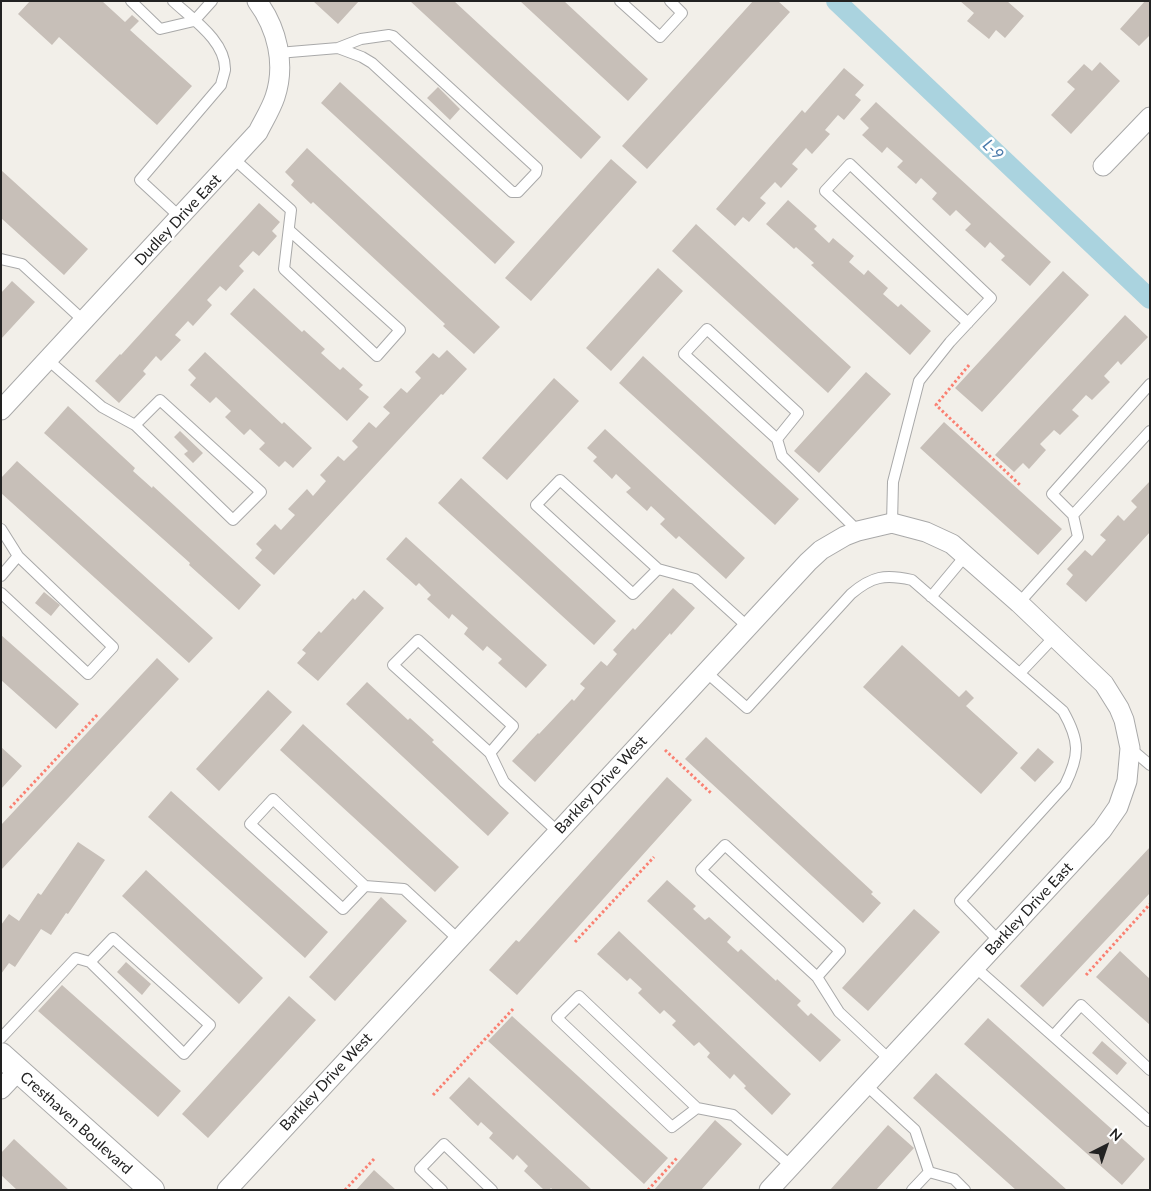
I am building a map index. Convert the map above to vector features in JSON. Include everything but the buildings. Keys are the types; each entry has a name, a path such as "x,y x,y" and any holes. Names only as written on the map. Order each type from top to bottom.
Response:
{"street":[{"name":"Dudley Drive East","path":"1,410 258,132 276,94 278,80 278,53 272,26 260,2"},
{"path":"1103,166 1150,117"},
{"name":"Barkley Drive West","path":"227,1190 748,626 821,550 832,542 858,531 892,523 926,532 940,537 966,555 1019,603"},
{"name":"Barkley Drive East","path":"769,1190 1102,830 1118,807 1127,781 1130,748 1124,720 1112,695 1094,673 1019,603"},
{"path":"1,1089 10,1063"},
{"name":"Cresthaven Boulevard","path":"10,1063 152,1190"}],"lane":[{"path":"131,1 160,29 194,21 212,1"},
{"path":"173,1 217,42 223,56 225,71 221,85 140,180 180,217"},
{"path":"620,1 660,37 682,12 670,1"},
{"path":"278,53 338,48 361,39 389,35 396,38 537,168 536,173 518,192 512,192 372,63 338,48"},
{"path":"234,159 291,210 284,269 377,356 400,330 289,230"},
{"path":"892,523 893,482 919,381 991,298 850,164 825,191 968,323"},
{"path":"1,260 22,264 84,321"},
{"path":"777,439 798,412 707,329 684,354 777,439 782,456 858,531"},
{"path":"48,359 102,407 135,425 233,520 261,492 160,400 135,425"},
{"path":"1019,603 1078,537 1073,515 1052,494 1150,384"},
{"path":"1073,515 1150,431"},
{"path":"658,569 632,594 536,505 560,480 658,569 695,579 748,626"},
{"path":"1,530 18,556 113,647 88,674 1,593"},
{"path":"931,597 966,555"},
{"path":"1,576 18,556"},
{"path":"706,672 747,708 863,583 879,577 896,576 912,580 1063,711 1073,728 1077,748 1074,768 1066,785 960,901 999,941"},
{"path":"1020,673 1055,636"},
{"path":"490,753 513,726 418,640 393,665 490,753 504,782 558,832"},
{"path":"1130,748 1150,765"},
{"path":"365,886 343,909 250,824 273,799 365,886 404,889 458,940"},
{"path":"817,977 840,951 725,845 701,870 817,977 839,1012 889,1059"},
{"path":"1,1038 76,958 90,962 184,1054 210,1025 113,938 90,962"},
{"path":"975,967 1150,1120"},
{"path":"697,1108 672,1128 557,1018 579,996 697,1108 733,1115 791,1166"},
{"path":"1053,1036 1081,1005 1150,1070"},
{"path":"866,1085 914,1130 929,1172"},
{"path":"442,1190 420,1169 444,1144 492,1190"},
{"path":"912,1190 929,1172"},
{"path":"929,1172 954,1179 965,1190"}],"path":[{"path":"968,365 936,405 1021,486"},
{"path":"10,808 98,714"},
{"path":"664,750 712,794"},
{"path":"575,942 654,857"},
{"path":"1086,974 1150,904"},
{"path":"434,1095 513,1009"},
{"path":"648,1190 676,1158"},
{"path":"345,1190 374,1159"}],"waterway":[{"name":"L-9","path":"836,1 1150,299"}]}
